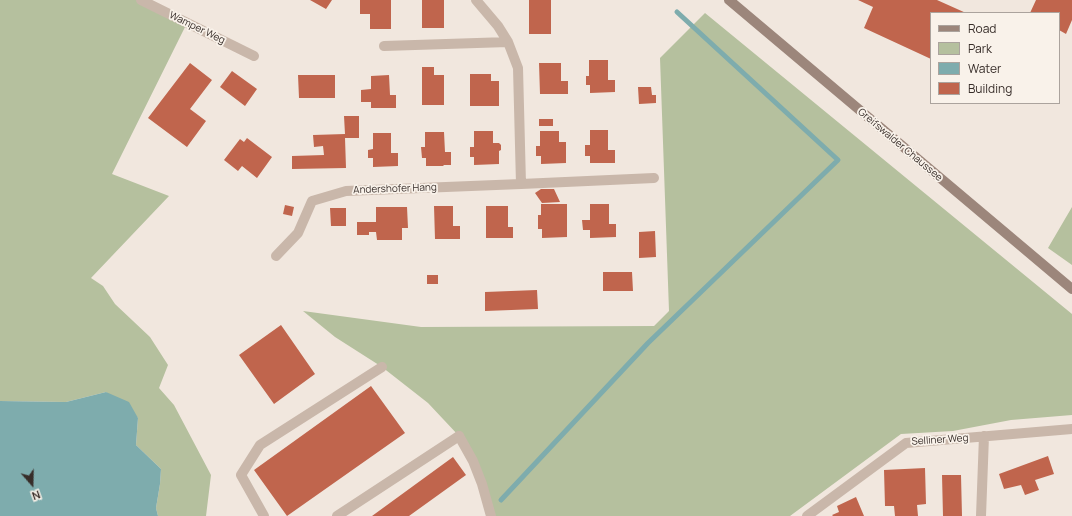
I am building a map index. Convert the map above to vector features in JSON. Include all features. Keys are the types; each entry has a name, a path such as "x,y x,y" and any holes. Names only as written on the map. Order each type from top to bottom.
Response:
{"main road":[{"name":"Greifswalder Chaussee","path":"729,0 1072,289"}],"street":[{"name":"Wamper Weg","path":"141,0 254,56"},
{"path":"476,0 498,26 508,42 518,68 521,184"},
{"path":"384,46 508,42"},
{"name":"Andershofer Hang","path":"276,256 298,233 312,201 339,193 354,190 654,178"},
{"path":"264,516 241,475 260,444 382,367"},
{"name":"Selliner Weg","path":"807,516 906,443 1072,429"},
{"path":"337,516 459,436 473,461 482,484 491,516"},
{"path":"981,516 984,436"}],"green space":[{"path":"0,0 141,0 187,23 112,174 169,196 91,278 103,286 115,304 150,337 168,365 159,388 174,405 211,475 206,516 158,516 156,508 161,469 136,445 138,418 106,392 66,402 0,401"},
{"path":"705,13 1072,314 1072,415 1011,420 953,431 901,434 790,516 491,516 459,436 428,403 382,367 335,337 303,311 421,327 654,326 669,311 660,58"},
{"path":"1072,207 1072,265 1048,248"}],"water":[{"path":"106,392 129,402 138,418 136,445 161,469 156,508 158,516 0,516 0,401 66,402"}],"building":[{"path":"310,0 332,0 326,9"},
{"path":"360,0 391,0 391,29 370,29 370,14 360,14"},
{"path":"422,0 444,0 444,28 422,28"},
{"path":"529,0 551,0 551,34 529,34"},
{"path":"858,0 937,0 964,12 930,12 930,59 864,28 873,7"},
{"path":"1036,0 1072,0 1072,20 1066,34 1060,31 1060,12 1030,12"},
{"path":"589,60 608,60 608,80 615,80 615,92 590,93 590,85 586,85 586,76 589,76"},
{"path":"190,63 212,80 190,109 206,121 187,147 148,118"},
{"path":"539,63 561,63 561,81 568,81 568,94 540,94"},
{"path":"422,67 434,67 434,75 444,75 444,105 422,105"},
{"path":"232,71 257,89 245,106 220,87"},
{"path":"470,74 491,74 491,81 499,81 499,106 470,106"},
{"path":"298,75 335,75 335,98 299,98"},
{"path":"389,75 390,95 396,95 396,108 371,108 371,102 361,102 361,90 371,89 371,76"},
{"path":"638,87 651,87 652,95 656,95 656,103 639,104"},
{"path":"344,116 359,116 359,138 345,138 346,168 292,169 292,156 324,155 323,146 314,147 313,135 345,134"},
{"path":"539,119 553,119 553,126 539,126"},
{"path":"590,130 608,130 608,150 615,150 615,163 590,163 590,156 585,156 585,145 590,145"},
{"path":"474,131 493,131 493,143 499,143 501,145 501,150 499,151 499,164 474,165 474,157 470,157 470,147 474,147"},
{"path":"540,131 559,131 559,142 566,142 566,163 541,164 541,156 536,156 536,146 540,146"},
{"path":"425,132 444,132 445,152 451,152 451,165 426,166 426,158 422,158 421,147 425,147"},
{"path":"373,133 391,133 391,153 398,153 398,166 373,167 373,158 368,158 368,150 373,149"},
{"path":"247,138 272,157 257,178 242,166 238,171 224,160 240,139 244,142"},
{"path":"541,189 554,189 560,202 542,203 535,193"},
{"path":"541,204 567,204 567,237 542,238 542,229 538,229 538,215 541,215"},
{"path":"590,204 609,204 609,224 616,224 616,237 590,238 590,230 583,230 582,220 590,220"},
{"path":"285,205 294,207 292,216 283,214"},
{"path":"434,206 453,206 453,226 460,226 460,239 435,239"},
{"path":"486,206 508,206 508,227 513,227 513,238 486,238"},
{"path":"376,207 407,207 408,228 402,228 402,240 377,240 376,232 369,232 369,235 357,235 357,222 376,222"},
{"path":"330,208 346,208 346,226 331,226"},
{"path":"655,231 656,257 639,258 639,232"},
{"path":"603,272 632,272 633,291 603,291"},
{"path":"427,275 438,275 438,284 427,284"},
{"path":"537,290 538,309 485,311 485,292"},
{"path":"281,325 315,374 274,404 239,355"},
{"path":"371,386 405,433 287,516 254,470"},
{"path":"1048,456 1054,474 1035,480 1039,490 1025,495 1021,485 1004,489 999,474"},
{"path":"453,457 466,475 409,516 372,516"},
{"path":"925,468 926,504 917,505 918,516 895,516 894,506 885,506 884,470"},
{"path":"942,475 961,475 962,516 943,516"},
{"path":"856,497 864,516 832,515 839,512 837,506"}],"waterway":[{"path":"501,500 648,343 838,160 677,12"}]}
